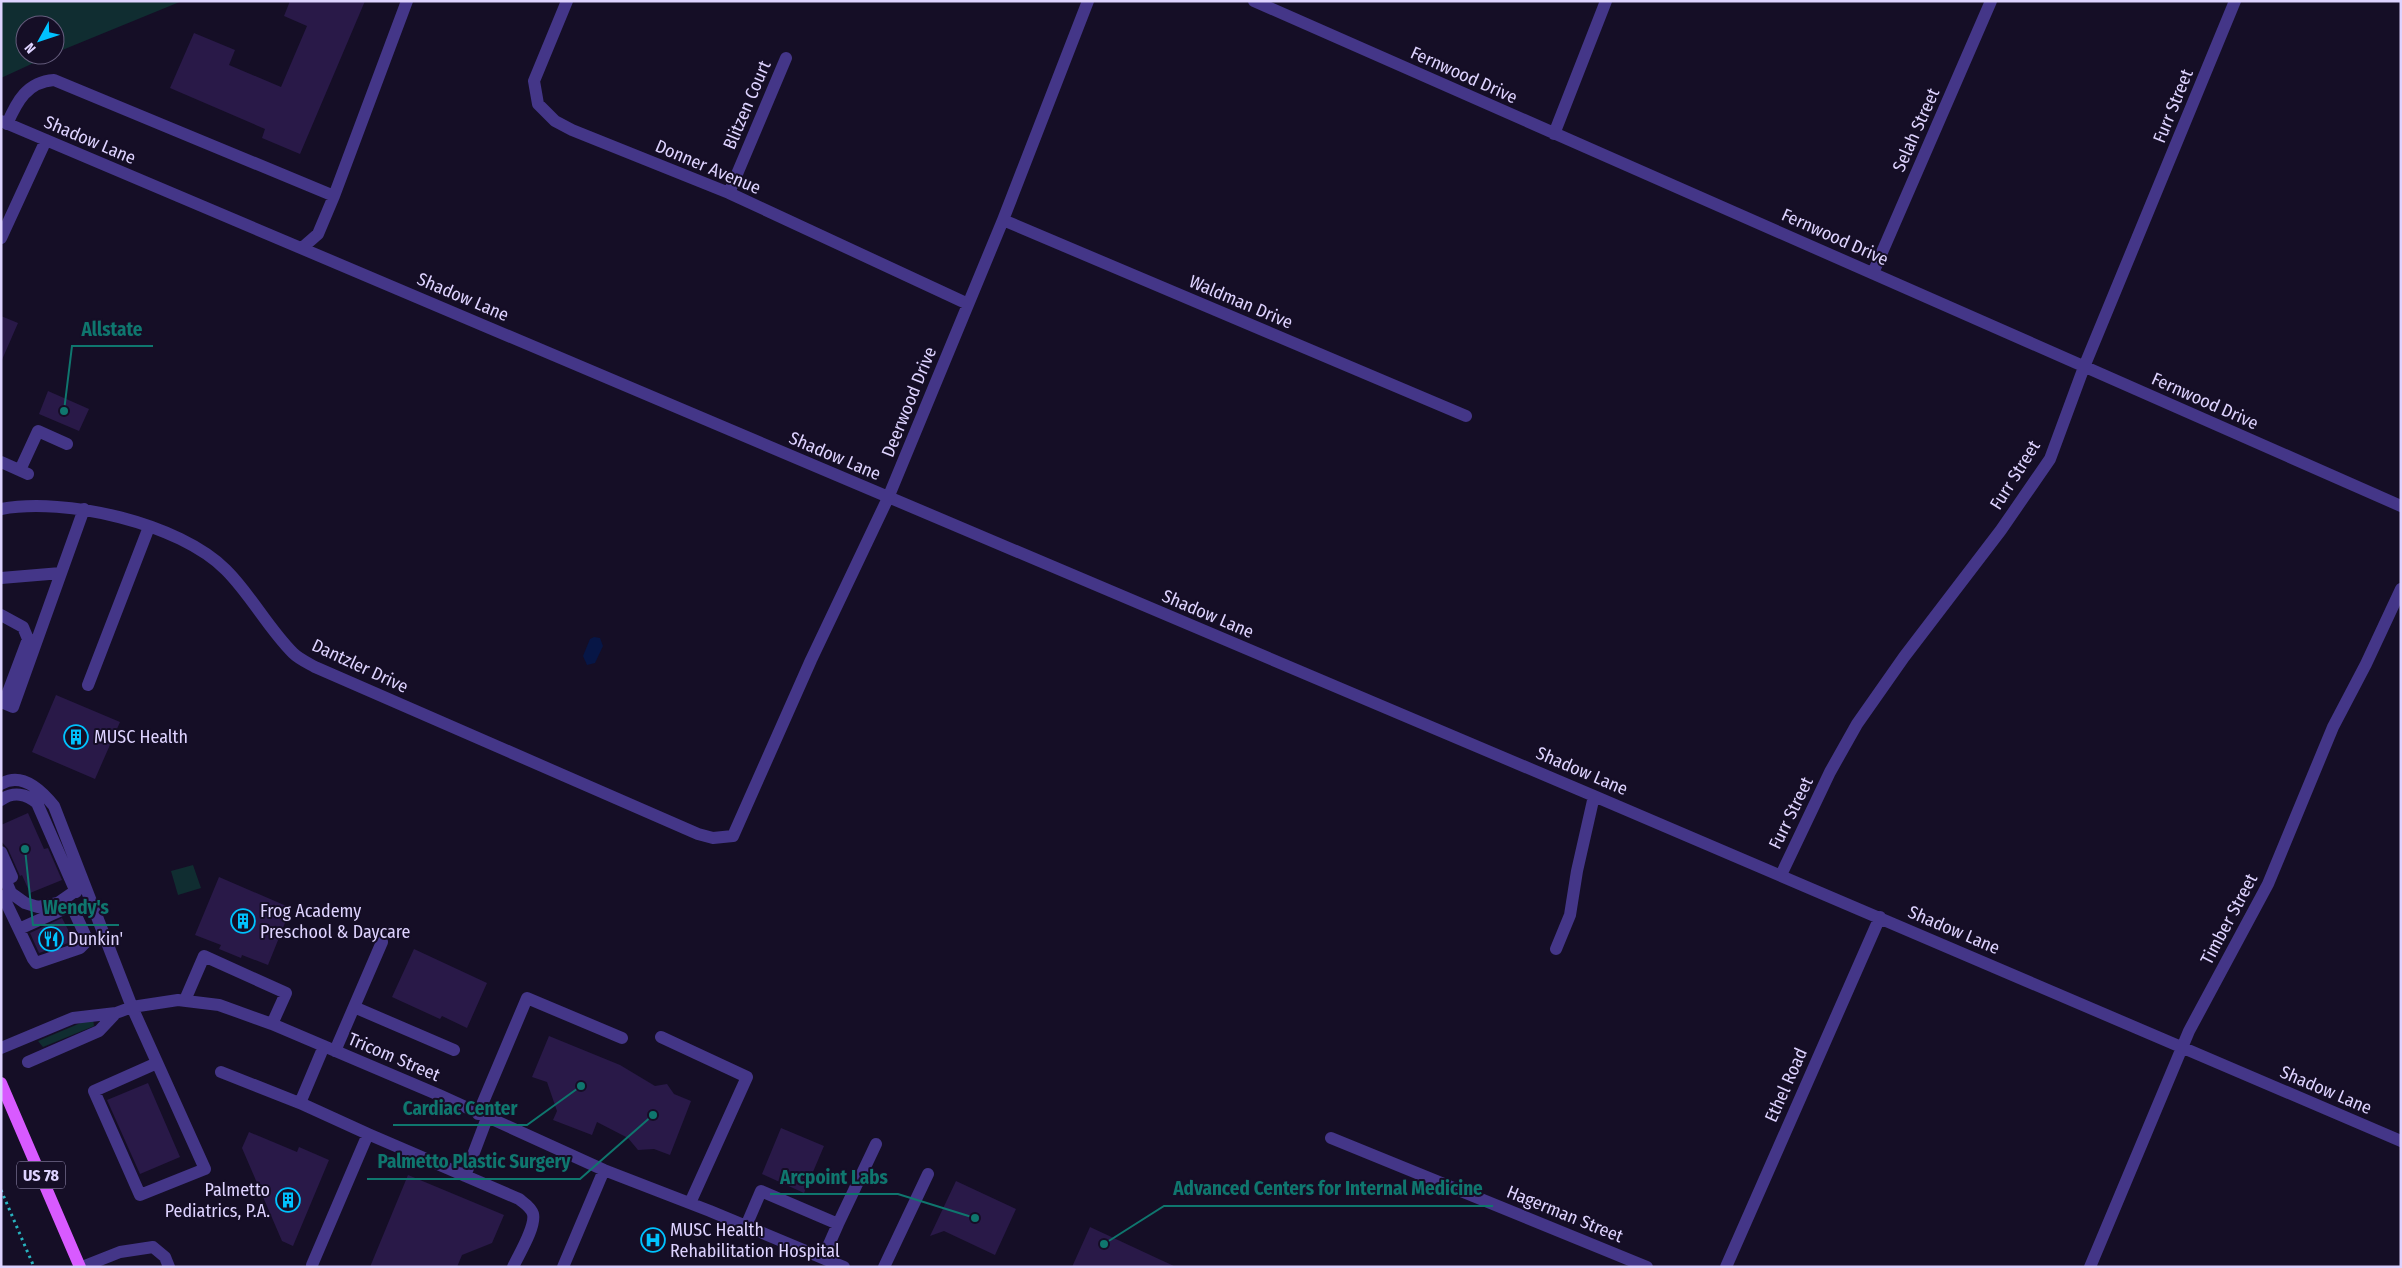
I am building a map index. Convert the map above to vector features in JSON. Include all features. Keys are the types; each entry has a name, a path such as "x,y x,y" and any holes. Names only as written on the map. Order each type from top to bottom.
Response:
{"main road":[{"name":"US 78","path":"1,1083 81,1267"}],"street":[{"path":"302,248 318,234 408,1"},
{"name":"Donner Avenue","path":"567,1 534,81 538,104 555,121 572,130 729,194 968,304"},
{"name":"Deerwood Drive","path":"733,836 811,660 888,498 1003,220 1088,1"},
{"name":"Fernwood Drive","path":"1254,1 2401,506"},
{"path":"1554,134 1606,1"},
{"name":"Selah Street","path":"1873,273 1991,1"},
{"name":"Furr Street","path":"1781,875 1830,772 1857,724 1904,657 1996,537 2050,458 2084,366 2235,1"},
{"name":"Blitzen Court","path":"729,194 786,58"},
{"path":"4,123 27,91 40,81 54,80 334,196"},
{"name":"Shadow Lane","path":"4,123 1781,875 2401,1141"},
{"path":"1,238 46,140"},
{"name":"Waldman Drive","path":"1003,220 1466,416"},
{"path":"1,462 24,472 38,431 66,444"},
{"name":"Dantzler Drive","path":"1,509 33,506 84,509 123,518 194,544 228,571 294,654 315,667 698,834 713,838 733,836"},
{"path":"1,615 23,627 28,639 2,703 13,707 84,509"},
{"path":"88,685 149,527"},
{"path":"1,578 61,572"},
{"name":"Timber Street","path":"2090,1267 2182,1048 2268,884 2333,727 2366,664 2401,589"},
{"path":"1,784 6,781 24,781 43,792 54,806 68,839 80,888"},
{"path":"1,800 8,795 24,795 37,804 106,938 132,1007 205,1169 140,1195 94,1091 157,1063"},
{"path":"1556,948 1570,915 1577,871 1594,796"},
{"path":"1,852 9,896"},
{"path":"1,870 19,929 36,963 106,938"},
{"path":"9,896 38,907 48,907 80,888"},
{"path":"19,929 68,907 73,910 86,937 85,943 80,948"},
{"name":"Ethel Road","path":"1726,1267 1880,918"},
{"path":"302,1104 300,1104 329,1048 354,1006 382,942"},
{"path":"185,1000 204,956 286,993 272,1024"},
{"path":"465,1176 483,1116 528,998 622,1038"},
{"name":"Tricom Street","path":"1,1048 73,1018 116,1013 132,1007 185,1000 219,1005 272,1024 439,1095 604,1170 690,1203 844,1267"},
{"path":"354,1006 454,1050"},
{"name":"Tricom Street","path":"28,1062 99,1031 116,1013"},
{"path":"661,1037 747,1077 690,1203"},
{"path":"221,1072 302,1104 519,1199 529,1207 533,1214 532,1226 513,1267"},
{"path":"312,1265 368,1134"},
{"name":"Hagerman Street","path":"1331,1138 1647,1267"},
{"path":"823,1258 876,1144"},
{"path":"563,1267 604,1170"},
{"path":"884,1267 928,1174"},
{"path":"746,1226 761,1191 838,1224"},
{"path":"81,1267 120,1252 153,1247 165,1257 169,1267"}],"path":[{"path":"1,1190 34,1267"}],"green space":[{"path":"1,1 182,1 65,49 65,15 15,15 15,65 29,65 1,78"},
{"path":"193,865 201,888 178,895 171,871"},
{"path":"93,1019 94,1026 43,1047 38,1041"}],"shaded area":[{"path":"594,637 600,638 603,646 595,663 587,665 583,656 590,639"}],"building":[{"path":"290,1 365,1 300,154 262,138 265,129 170,88 194,33 235,50 229,65 281,87 307,26 284,16"},
{"path":"1,316 18,323 1,362"},
{"path":"48,391 89,409 79,431 39,414"},
{"name":"MUSC Health","path":"56,695 120,722 95,779 32,752"},
{"path":"28,813 44,849 48,848 62,880 30,893 8,849 1,841 1,825"},
{"name":"Frog Academy Preschool & Daycare","path":"219,877 291,908 268,965 242,955 241,958 219,949 221,945 195,935"},
{"name":"Dunkin'","path":"62,918 74,941 39,953 30,933"},
{"path":"414,949 487,983 467,1028 442,1016 440,1019 392,997"},
{"path":"549,1036 620,1065 655,1086 667,1084 674,1094 691,1101 670,1155 654,1149 638,1150 628,1138 597,1122 592,1135 553,1120 557,1111 547,1082 532,1077"},
{"path":"148,1083 180,1157 140,1174 107,1100"},
{"path":"781,1128 824,1146 804,1193 762,1174"},
{"name":"Palmetto Pediatrics, P.A.","path":"249,1132 297,1152 299,1147 329,1160 293,1246 282,1241 242,1148"},
{"path":"408,1175 504,1215 492,1243 462,1255 457,1267 370,1267"},
{"path":"956,1181 1016,1209 995,1255 944,1231 930,1236"},
{"path":"1090,1227 1176,1267 1072,1267"}],"place":[{"name":"Allstate","path":"64,411"},
{"name":"MUSC Health","path":"76,737"},
{"name":"Wendy's","path":"25,849"},
{"name":"Frog Academy Preschool & Daycare","path":"243,921"},
{"name":"Dunkin'","path":"51,939"},
{"name":"Cardiac Center","path":"581,1086"},
{"name":"Palmetto Plastic Surgery","path":"653,1115"},
{"name":"Palmetto Pediatrics, P.A.","path":"288,1200"},
{"name":"Arcpoint Labs","path":"975,1218"},
{"name":"MUSC Health Rehabilitation Hospital","path":"653,1240"},
{"name":"Advanced Centers for Internal Medicine","path":"1104,1244"}]}
